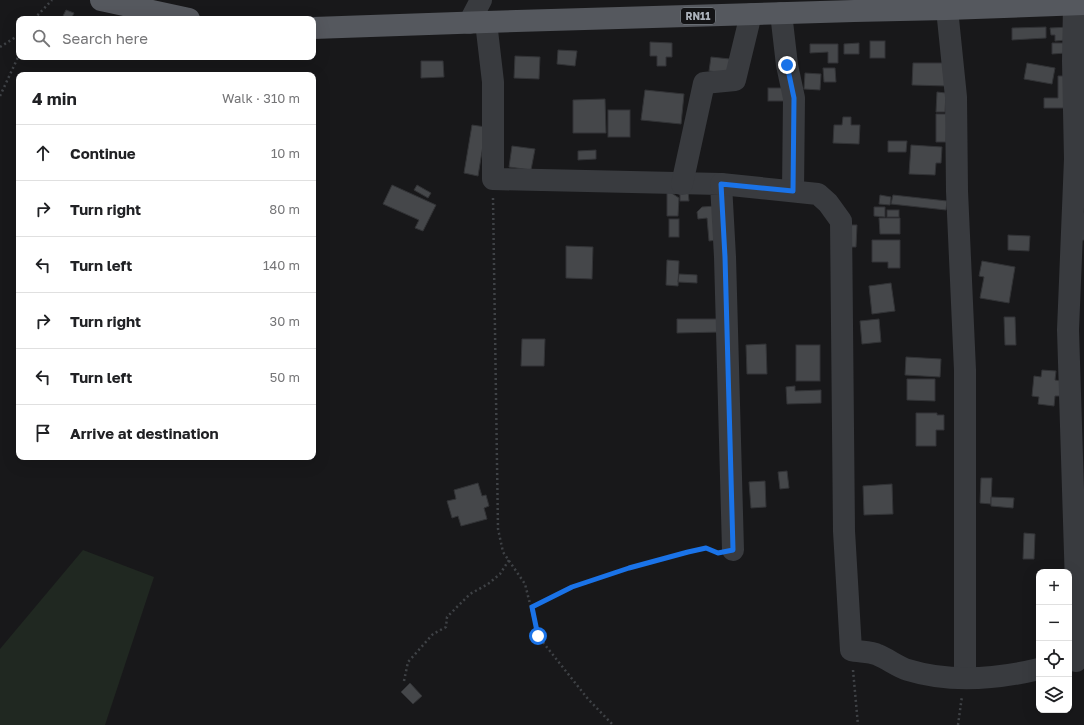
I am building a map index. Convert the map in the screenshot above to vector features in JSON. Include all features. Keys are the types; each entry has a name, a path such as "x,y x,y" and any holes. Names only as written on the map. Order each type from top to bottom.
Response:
{"main road":[{"path":"101,0 175,16"},
{"name":"RN11","path":"316,28 1079,4"}],"street":[{"path":"481,0 477,22 493,82 493,179 721,184 818,194 828,203 841,221 844,532 851,650 877,654 907,670 935,676 965,678 1012,675 1036,670"},
{"path":"854,11 877,0"},
{"path":"1076,662 1076,585 1068,330 1075,160 1073,61 1079,4"},
{"path":"947,9 956,97 957,191 965,370 965,678"},
{"path":"782,13 787,65 794,98 793,191"},
{"path":"682,184 704,83 735,80 751,14"},
{"path":"721,184 725,257 733,550"}],"path":[{"path":"37,16 52,0"},
{"path":"0,47 16,37"},
{"path":"0,42 6,44"},
{"path":"0,96 17,60"},
{"path":"493,179 498,528 503,552 525,584 532,607 538,636 588,699 614,725"},
{"path":"532,607 572,587 636,566 706,548 718,553 733,550"},
{"path":"404,681 408,662 433,634 446,627 447,616 470,594 488,584 500,574 509,560"},
{"path":"851,650 858,725"},
{"path":"958,725 965,678"}],"shaded area":[{"path":"83,550 154,577 105,725 0,725 0,649"}],"building":[{"path":"66,10 74,13 72,16 63,16"},
{"path":"1046,27 1046,38 1012,40 1012,28"},
{"path":"1070,27 1066,40 1055,41 1055,35 1051,35 1050,28"},
{"path":"870,41 885,41 885,58 870,58"},
{"path":"650,42 672,43 672,57 666,57 666,66 657,66 657,56 650,56"},
{"path":"859,43 859,54 844,54 844,44"},
{"path":"1052,43 1066,43 1066,53 1052,54"},
{"path":"810,44 838,44 838,63 828,63 828,52 810,53"},
{"path":"558,50 577,51 575,66 557,64"},
{"path":"515,56 540,57 539,79 514,78"},
{"path":"711,57 730,59 729,73 709,71"},
{"path":"421,61 443,61 444,77 421,78"},
{"path":"913,63 947,63 947,86 912,85"},
{"path":"1027,63 1055,68 1052,84 1024,79"},
{"path":"823,68 835,68 836,82 824,82"},
{"path":"805,73 821,74 820,90 804,89"},
{"path":"1058,76 1069,76 1069,108 1044,108 1044,98 1058,98"},
{"path":"768,88 788,88 788,101 768,101"},
{"path":"645,90 684,94 681,124 641,120"},
{"path":"937,92 946,93 945,112 936,112"},
{"path":"605,99 606,133 573,133 573,100"},
{"path":"608,110 630,110 630,137 608,137"},
{"path":"936,114 947,114 946,142 936,142"},
{"path":"843,117 851,117 851,125 860,125 859,144 833,143 834,125 842,125"},
{"path":"472,125 486,127 478,176 464,173"},
{"path":"888,141 907,141 906,152 888,152"},
{"path":"911,145 942,147 941,163 936,163 935,175 909,174"},
{"path":"512,146 535,149 531,170 509,167"},
{"path":"596,150 596,159 578,160 578,151"},
{"path":"392,185 436,205 423,231 415,228 419,220 383,204"},
{"path":"417,185 431,193 428,198 414,190"},
{"path":"667,190 679,198 678,216 667,216"},
{"path":"688,191 689,201 680,201 680,192"},
{"path":"880,195 891,197 890,205 879,204"},
{"path":"893,195 947,201 946,210 891,204"},
{"path":"715,206 717,240 709,241 707,218 698,219 697,212 702,207"},
{"path":"874,207 885,207 885,217 874,216"},
{"path":"887,210 899,210 899,217 887,217"},
{"path":"1081,213 1084,213 1084,240 1080,240"},
{"path":"879,218 900,218 900,234 880,234"},
{"path":"669,219 679,219 679,237 669,237"},
{"path":"848,225 857,225 856,247 847,247"},
{"path":"1008,235 1030,236 1029,251 1008,250"},
{"path":"872,240 900,240 900,268 888,268 888,262 872,262"},
{"path":"566,246 593,247 592,279 566,278"},
{"path":"667,260 679,261 678,286 666,285"},
{"path":"982,261 1015,267 1009,303 980,298 984,277 979,276"},
{"path":"679,274 697,275 697,283 678,282"},
{"path":"891,283 895,311 872,314 869,286"},
{"path":"1004,317 1015,317 1016,345 1005,345"},
{"path":"677,319 721,319 721,332 677,333"},
{"path":"879,319 881,342 862,344 860,321"},
{"path":"522,339 545,339 544,366 521,366"},
{"path":"766,344 767,374 747,374 746,345"},
{"path":"796,345 820,345 820,381 796,381"},
{"path":"906,357 941,359 940,377 905,375"},
{"path":"1042,370 1056,371 1055,380 1061,381 1060,396 1055,396 1054,406 1038,404 1039,397 1032,396 1034,376 1041,377"},
{"path":"907,379 935,379 935,401 907,400"},
{"path":"795,386 795,391 821,390 821,403 787,404 786,387"},
{"path":"916,413 937,413 937,415 944,415 944,430 936,430 936,446 916,446"},
{"path":"787,471 789,488 780,489 778,472"},
{"path":"981,478 992,478 991,504 980,503"},
{"path":"765,481 766,507 751,508 749,482"},
{"path":"478,483 482,496 486,495 489,506 484,508 487,519 461,526 458,516 452,518 447,501 456,499 454,490"},
{"path":"892,484 893,514 864,515 863,486"},
{"path":"991,497 1014,498 1013,508 991,506"},
{"path":"1024,533 1035,534 1034,559 1023,559"},
{"path":"410,683 422,696 413,704 401,692"}],"route":[{"path":"538,636 534,623 532,607 572,587 629,568 688,552 706,548 718,553 733,550 725,257 721,184 793,191 794,98 787,65"}]}
